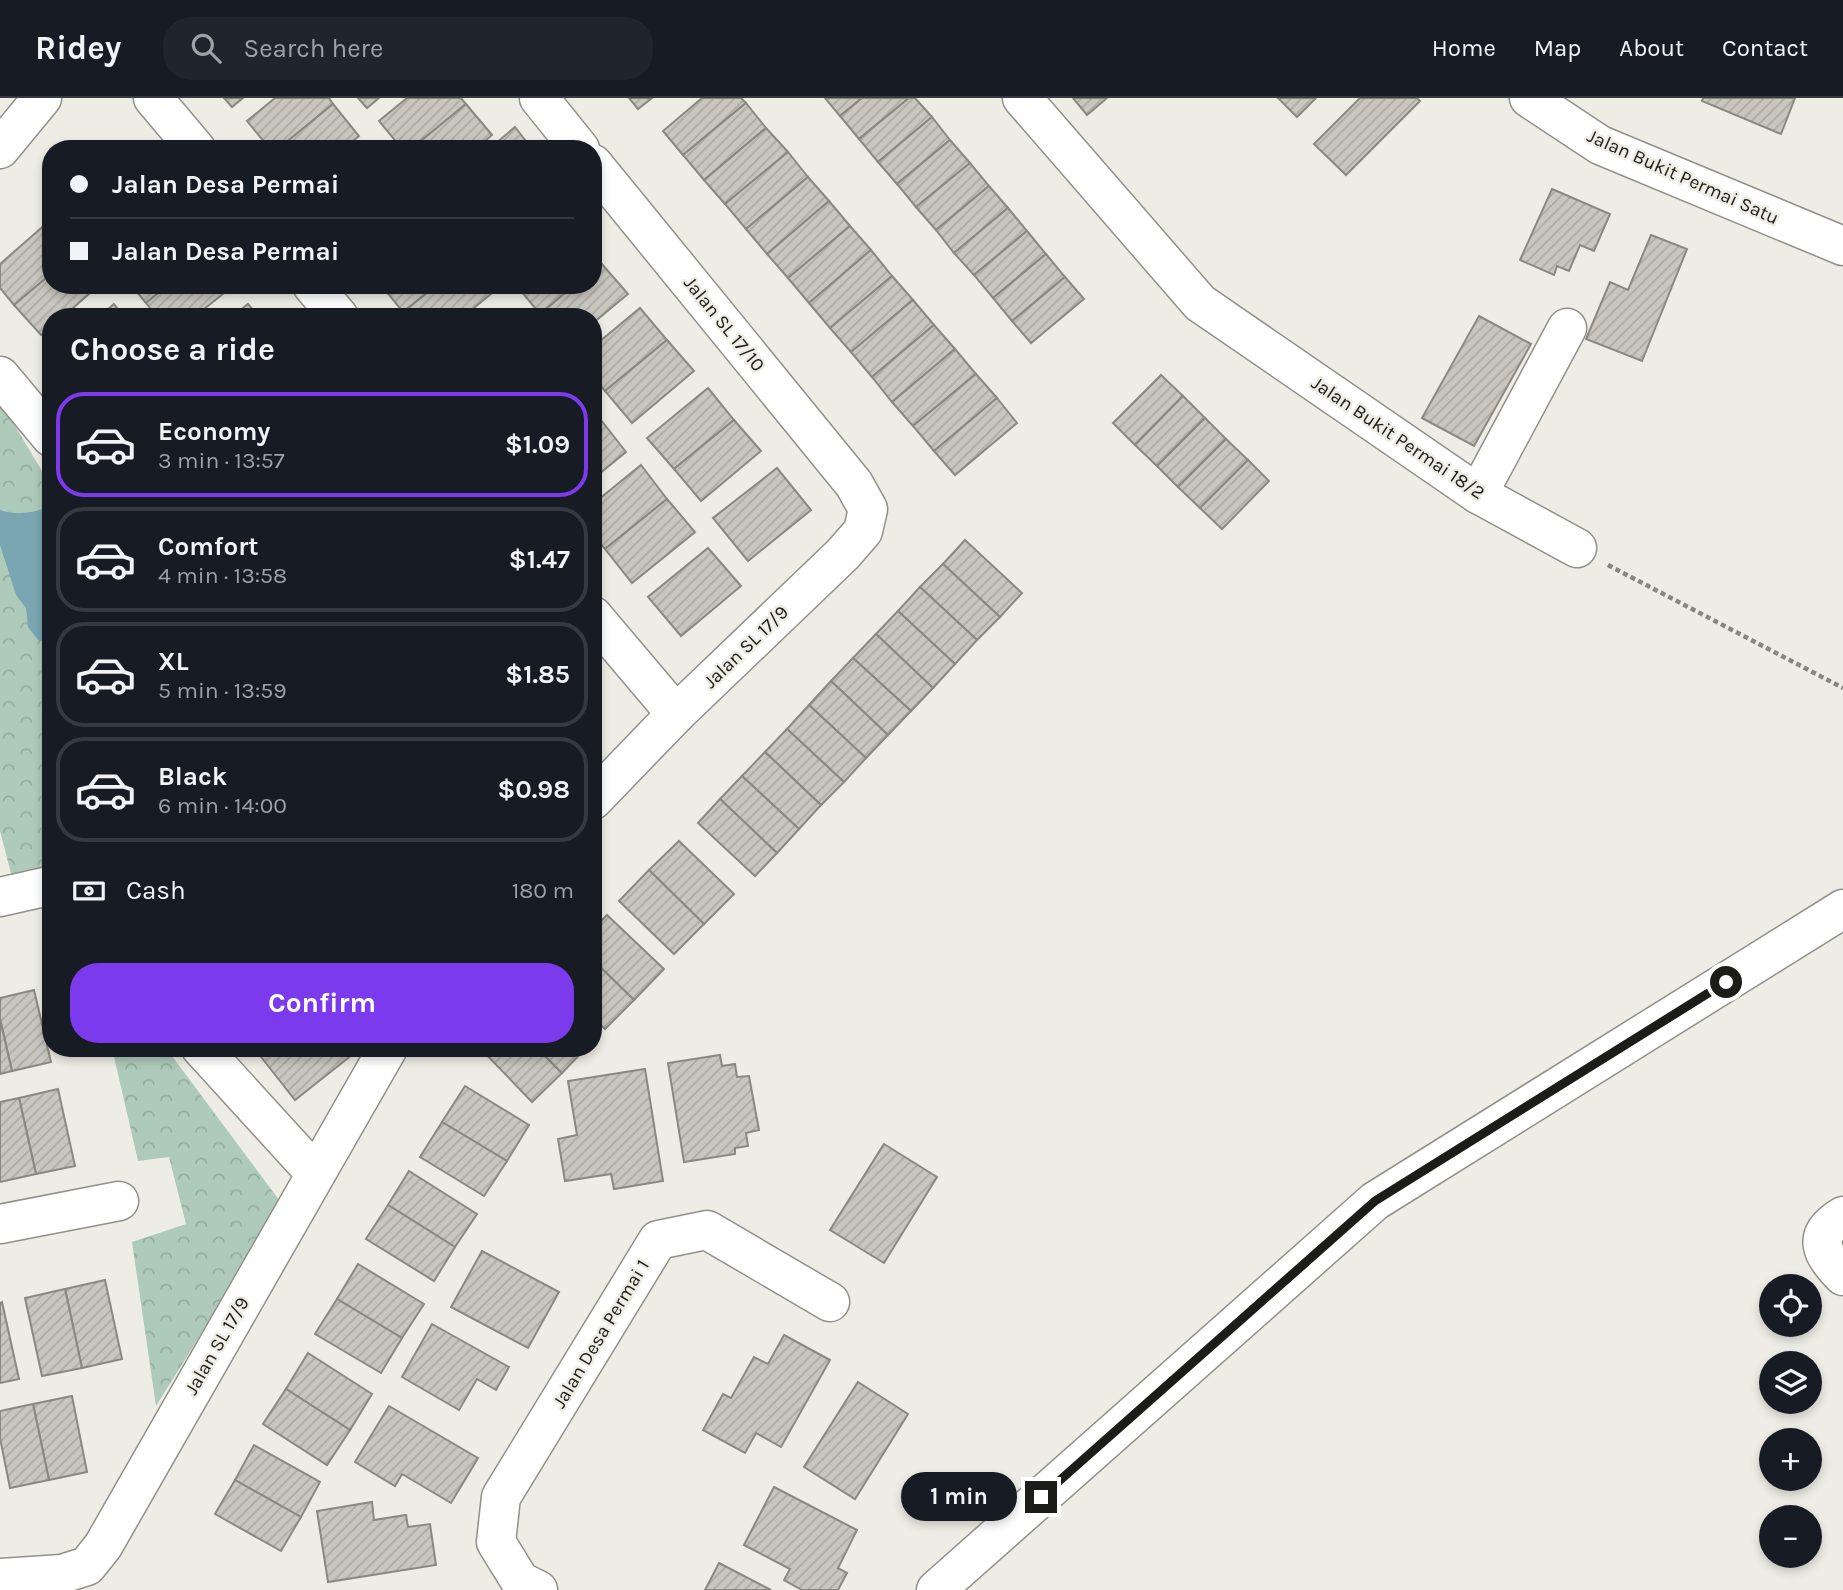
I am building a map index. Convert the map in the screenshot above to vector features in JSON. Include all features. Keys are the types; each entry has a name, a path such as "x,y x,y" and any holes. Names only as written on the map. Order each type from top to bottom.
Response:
{"street":[{"path":"0,149 42,98"},
{"path":"153,98 189,140"},
{"path":"539,98 573,140"},
{"name":"Jalan Bukit Permai 18/2","path":"1022,98 1200,303 1478,494 1577,548"},
{"name":"Jalan Bukit Permai Satu","path":"1529,98 1600,145 1843,246"},
{"name":"Jalan SL 17/10","path":"602,175 854,484"},
{"path":"320,294 331,308"},
{"path":"1478,494 1567,328"},
{"path":"0,376 42,426"},
{"name":"Jalan SL 17/9","path":"602,791 676,714 856,540 863,531 868,509 854,484"},
{"path":"602,627 676,714"},
{"path":"0,897 42,887"},
{"path":"936,1590 1375,1201 1843,909"},
{"path":"209,1057 316,1173"},
{"name":"Jalan SL 17/9","path":"0,1578 62,1574 88,1566 110,1534 383,1057"},
{"path":"0,1224 119,1201"},
{"path":"1832,1229 1825,1257 1843,1276"},
{"name":"Jalan Desa Permai 1","path":"538,1590 520,1581 496,1542 501,1497 658,1240 707,1230 830,1301"}],"path":[{"path":"1577,548 1843,688"}],"green space":[{"path":"0,401 42,471 42,886 16,893 0,831"},
{"path":"114,1057 173,1057 282,1204 156,1406 132,1242 186,1224 169,1157 138,1161"}],"water":[{"path":"42,509 42,641 28,627 26,608 16,595 0,545 0,510 26,513"}],"building":[{"path":"224,98 243,98 232,107"},
{"path":"275,98 329,98 333,104 289,140 263,140 247,121"},
{"path":"358,98 379,98 367,108"},
{"path":"407,98 461,98 466,104 422,140 395,140 379,121"},
{"path":"629,98 652,98 638,109"},
{"path":"702,98 741,98 746,103 683,155 663,131"},
{"path":"825,98 862,98 840,116"},
{"path":"862,98 909,98 859,139 840,116"},
{"path":"909,98 915,98 932,117 878,162 859,139"},
{"path":"1073,98 1107,98 1087,115"},
{"path":"1278,98 1316,98 1297,117"},
{"path":"1360,98 1417,98 1420,101 1346,175 1314,144"},
{"path":"1703,98 1795,98 1781,134 1702,101"},
{"path":"746,103 766,128 704,180 683,155"},
{"path":"333,104 359,136 354,140 289,140"},
{"path":"466,104 492,135 486,140 422,140"},
{"path":"932,117 950,140 897,184 878,162"},
{"path":"515,127 525,140 500,140"},
{"path":"766,128 788,152 725,204 704,180"},
{"path":"950,140 970,163 916,207 897,184"},
{"path":"788,152 808,177 746,229 725,204"},
{"path":"970,163 989,186 936,230 916,207"},
{"path":"808,177 829,201 767,254 746,229"},
{"path":"989,186 1008,208 954,253 936,230"},
{"path":"1552,189 1610,214 1594,251 1580,245 1569,271 1557,266 1554,275 1520,260"},
{"path":"829,201 850,226 788,278 767,254"},
{"path":"1008,208 1027,231 974,275 954,253"},
{"path":"850,226 871,250 809,303 788,278"},
{"path":"42,227 42,282 14,305 0,288 0,264"},
{"path":"1027,231 1046,254 993,298 974,275"},
{"path":"1651,235 1687,249 1642,361 1586,339 1610,282 1628,290"},
{"path":"871,250 892,276 830,328 809,303"},
{"path":"1046,254 1065,277 1012,321 993,298"},
{"path":"602,264 628,294 602,316 602,308 547,308 563,294 602,294"},
{"path":"892,276 913,300 851,352 830,328"},
{"path":"1065,277 1084,299 1031,343 1012,321"},
{"path":"42,282 42,294 89,294 73,308 42,308 41,335 14,305"},
{"path":"138,294 157,294 146,303"},
{"path":"157,294 223,294 205,308 150,308 146,303"},
{"path":"388,294 426,294 408,308 400,308"},
{"path":"426,294 491,294 474,308 408,308"},
{"path":"523,294 563,294 547,308 535,308"},
{"path":"913,300 934,325 872,377 851,352"},
{"path":"640,308 667,340 605,391 602,388 602,340"},
{"path":"1479,316 1531,344 1474,446 1422,418"},
{"path":"934,325 955,349 892,402 872,377"},
{"path":"667,340 694,371 632,423 605,391"},
{"path":"955,349 976,374 913,426 892,402"},
{"path":"976,374 997,398 934,451 913,426"},
{"path":"1161,375 1183,396 1135,445 1113,423"},
{"path":"708,388 734,420 674,469 647,438"},
{"path":"1183,396 1205,418 1157,466 1135,445"},
{"path":"997,398 1017,423 955,475 934,451"},
{"path":"1205,418 1226,439 1178,487 1157,466"},
{"path":"734,420 761,451 701,501 674,469"},
{"path":"602,421 626,452 602,472"},
{"path":"1226,439 1248,460 1200,508 1178,487"},
{"path":"1248,460 1269,481 1222,529 1200,508"},
{"path":"641,465 667,499 605,549 602,546 602,497"},
{"path":"777,468 811,510 748,561 713,518"},
{"path":"667,499 695,532 632,583 605,549"},
{"path":"965,540 1022,593 1000,617 943,564"},
{"path":"708,548 741,586 681,636 648,597"},
{"path":"943,564 1000,617 977,640 920,587"},
{"path":"920,587 977,640 955,664 898,611"},
{"path":"898,611 955,664 933,688 876,634"},
{"path":"876,634 933,688 911,711 853,658"},
{"path":"853,658 911,711 888,735 831,681"},
{"path":"831,681 888,735 866,758 809,705"},
{"path":"809,705 866,758 844,782 787,729"},
{"path":"787,729 844,782 821,805 765,752"},
{"path":"765,752 821,805 799,829 742,776"},
{"path":"742,776 799,829 777,853 720,799"},
{"path":"720,799 777,853 755,876 698,823"},
{"path":"679,841 734,894 704,924 649,870"},
{"path":"649,870 704,924 674,954 619,901"},
{"path":"607,915 664,969 634,1000 602,969 602,920"},
{"path":"602,969 634,1000 605,1029 602,1026"},
{"path":"34,990 42,1024 42,1057 50,1057 51,1062 12,1071 0,1019 0,998"},
{"path":"0,1019 12,1071 0,1074"},
{"path":"720,1055 722,1066 735,1064 737,1077 749,1076 759,1130 746,1133 748,1146 735,1148 735,1154 684,1162 668,1063"},
{"path":"261,1057 349,1057 295,1100"},
{"path":"489,1057 546,1057 562,1073 532,1102"},
{"path":"546,1057 577,1057 562,1073"},
{"path":"645,1069 663,1181 614,1189 611,1174 565,1181 558,1139 577,1135 568,1081"},
{"path":"465,1086 529,1125 507,1161 442,1122"},
{"path":"58,1089 75,1166 36,1174 19,1098"},
{"path":"19,1098 36,1174 0,1182 0,1102"},
{"path":"442,1122 507,1161 484,1196 420,1157"},
{"path":"884,1144 937,1177 884,1263 830,1230"},
{"path":"409,1171 477,1214 455,1247 388,1205"},
{"path":"388,1205 455,1247 434,1281 366,1239"},
{"path":"482,1251 559,1292 528,1348 451,1307"},
{"path":"358,1264 424,1304 402,1338 337,1299"},
{"path":"105,1280 122,1359 82,1368 65,1289"},
{"path":"65,1289 82,1368 42,1376 25,1298"},
{"path":"337,1299 402,1338 381,1373 315,1334"},
{"path":"2,1302 19,1379 0,1383 0,1303"},
{"path":"432,1324 509,1367 496,1390 477,1379 459,1410 402,1377"},
{"path":"784,1335 830,1360 781,1447 756,1433 745,1453 703,1430 723,1394 731,1398 754,1357 768,1364"},
{"path":"308,1353 372,1394 350,1430 286,1389"},
{"path":"858,1382 908,1414 855,1499 804,1467"},
{"path":"286,1389 350,1430 327,1465 263,1424"},
{"path":"72,1396 87,1472 49,1480 33,1404"},
{"path":"33,1404 49,1480 10,1488 0,1438 0,1411"},
{"path":"389,1406 478,1458 451,1503 402,1474 395,1486 355,1462"},
{"path":"254,1445 320,1482 301,1517 235,1480"},
{"path":"235,1480 301,1517 281,1551 215,1514"},
{"path":"774,1487 857,1530 838,1568 847,1573 838,1590 802,1590 784,1580 790,1569 744,1545"},
{"path":"372,1502 374,1520 406,1515 408,1527 430,1524 436,1565 328,1582 317,1511"},
{"path":"719,1563 771,1590 705,1590"}],"route":[{"path":"1041,1497 1375,1201 1726,982"}]}
